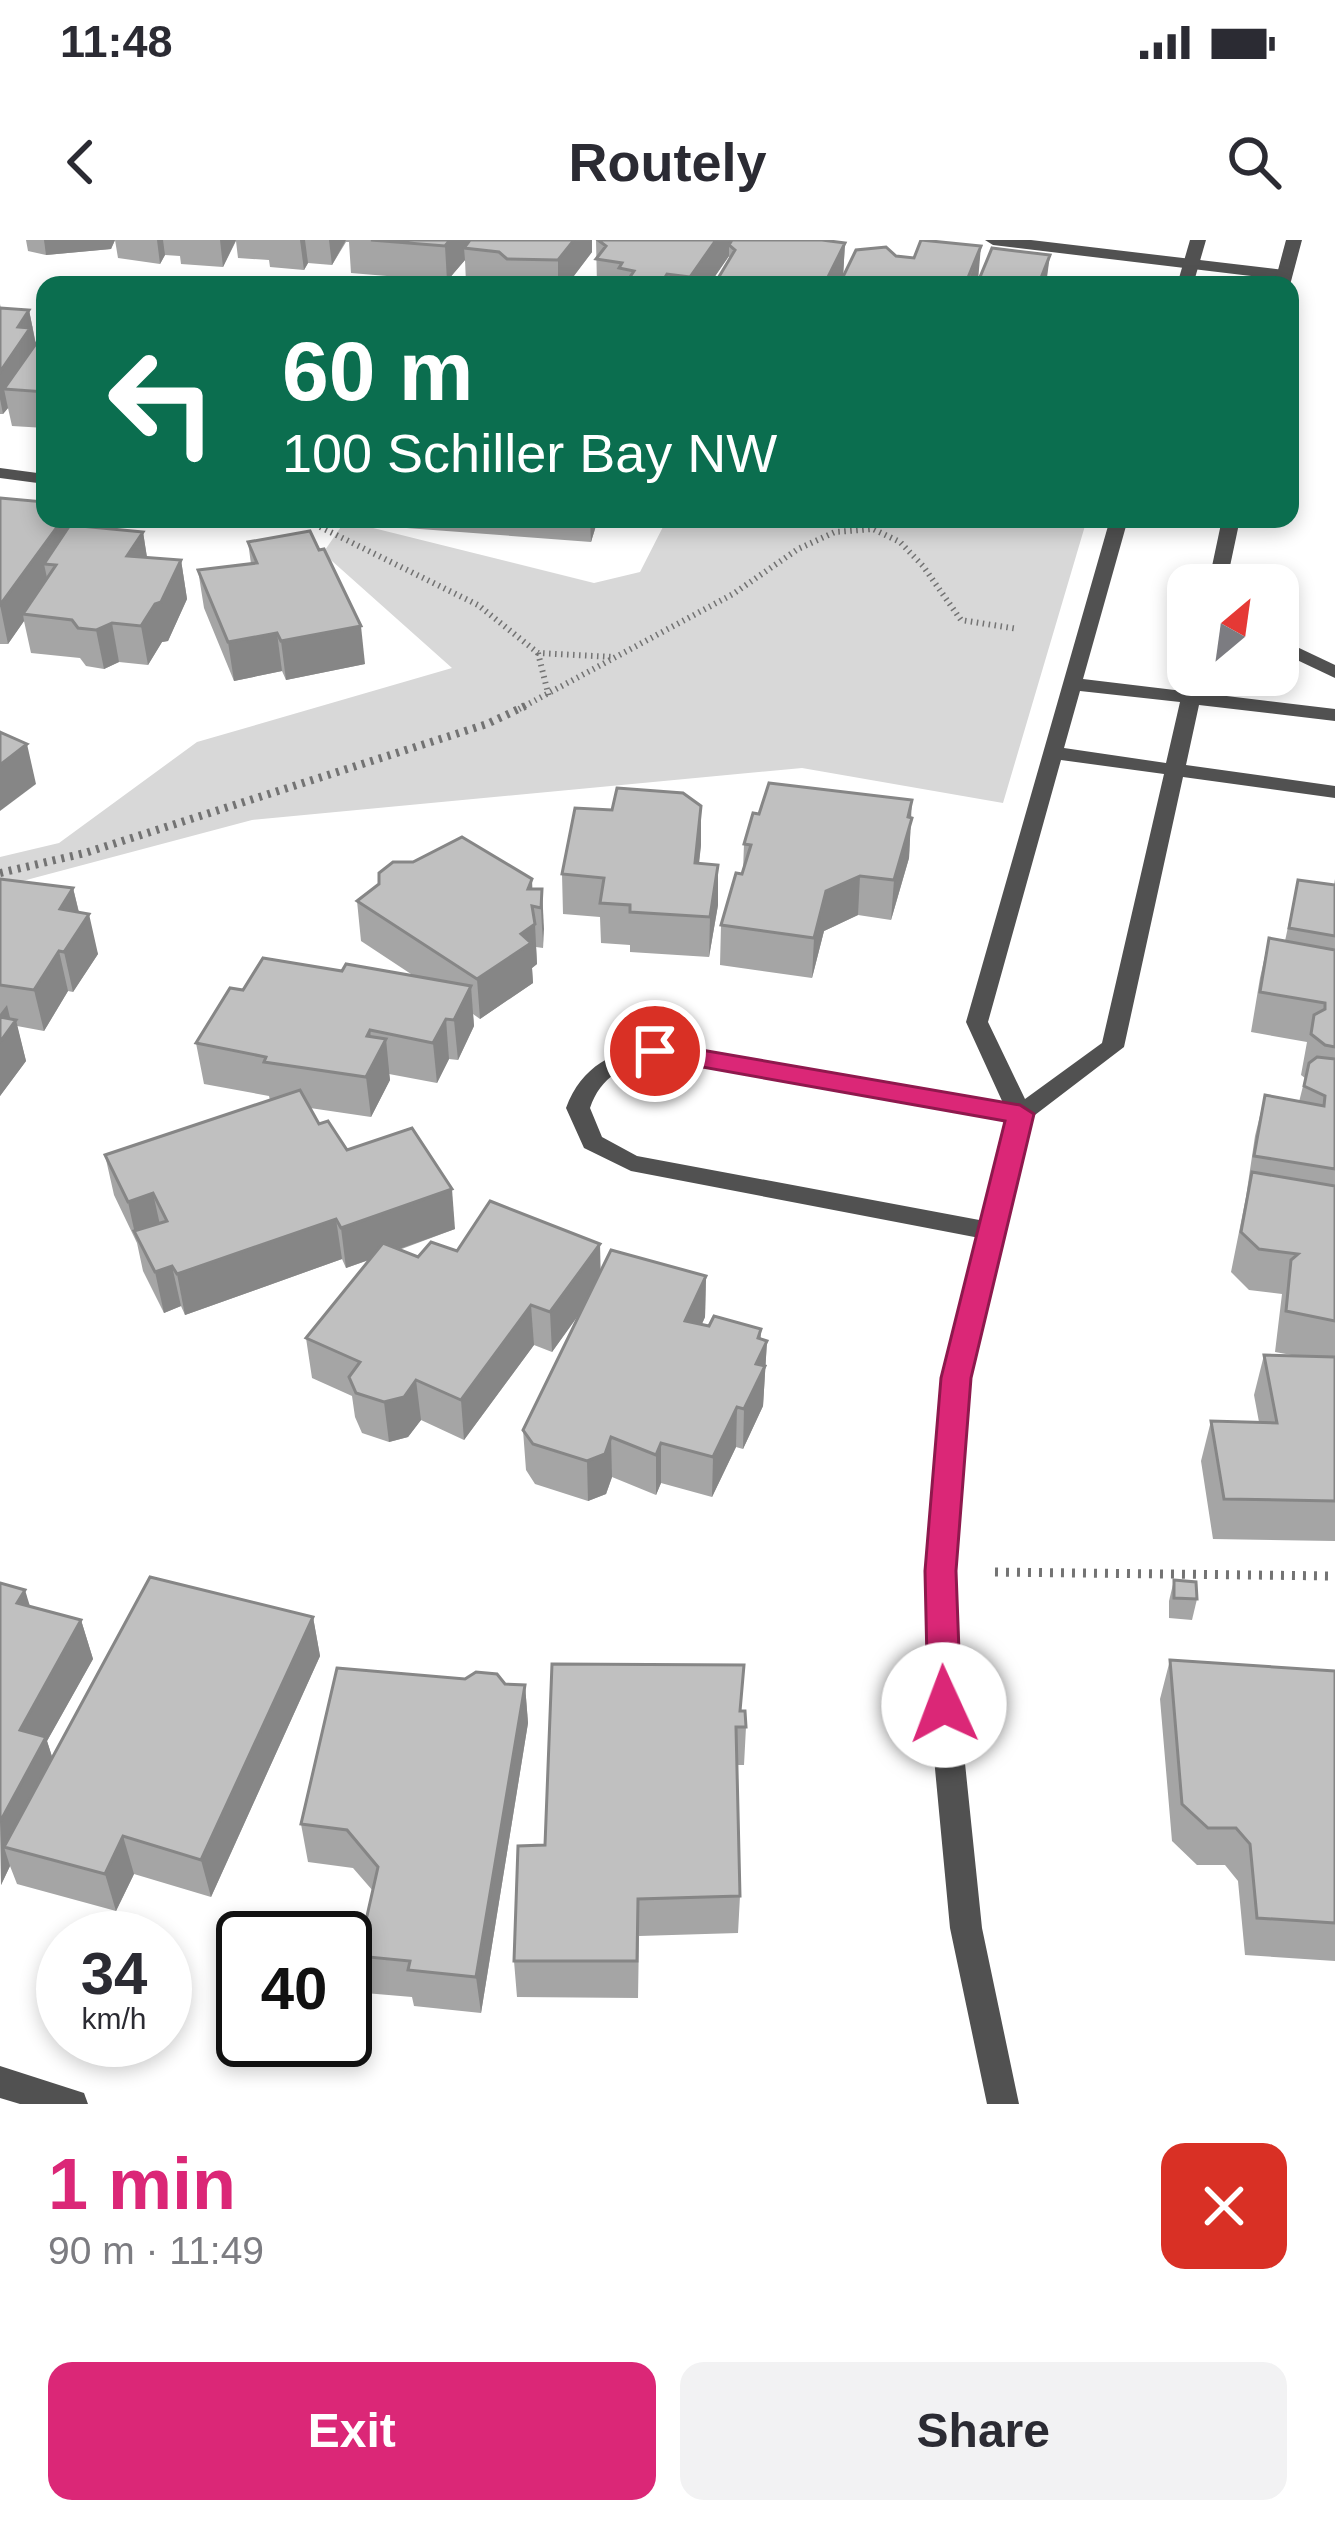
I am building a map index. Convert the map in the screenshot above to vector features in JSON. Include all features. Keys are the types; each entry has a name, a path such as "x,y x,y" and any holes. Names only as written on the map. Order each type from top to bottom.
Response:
{"street":[{"path":"993,240 1261,276"},
{"path":"1187,276 1198,240"},
{"path":"1284,276 1294,240"},
{"path":"0,473 36,478"},
{"path":"1020,1114 976,1022 1117,528"},
{"path":"1223,564 1229,528"},
{"path":"1299,654 1335,672"},
{"path":"1074,684 1335,716"},
{"path":"1003,2104 966,1928 944,1705 940,1571 956,1378 1020,1114 1113,1047 1191,696"},
{"path":"1054,753 1335,792"},
{"path":"990,1231 631,1163 592,1142 578,1108 594,1076 610,1064 655,1051 1020,1114"},
{"path":"0,2082 72,2104"}],"path":[{"path":"322,528 478,605 538,653 614,657"},
{"path":"0,873 85,854 488,724 549,698 614,657 733,594 793,551 843,530 871,528 892,535 961,620 1018,628"},
{"path":"538,653 549,698"},
{"path":"940,1571 1335,1576"}],"shaded area":[{"path":"340,528 373,528 594,583 640,572 662,528 1084,528 1003,803 802,768 252,820 0,887 0,857 59,843 197,742 452,668 323,553"}],"building":[{"path":"371,240 450,240 445,246"},
{"path":"470,240 574,240 558,260 507,259 499,252 464,248"},
{"path":"598,240 716,240 691,276 631,276 634,271 619,268 622,263 596,259 606,246"},
{"path":"732,240 845,243 828,276 719,276 735,250 729,245"},
{"path":"921,240 981,246 969,276 843,276 856,250 886,247 896,256 914,258"},
{"path":"992,248 1050,255 1042,276 980,276"},
{"path":"0,308 29,310 18,327 30,328 0,372"},
{"path":"36,344 36,391 4,389"},
{"path":"0,498 36,501 36,528 56,528 0,605"},
{"path":"68,528 143,532 127,556 181,560 161,602 141,626 112,623 96,630 78,628 72,620 23,614 56,565 44,564"},
{"path":"310,531 319,550 324,549 361,626 281,641 277,633 228,642 198,570 257,563 248,542"},
{"path":"0,732 27,744 0,765"},
{"path":"769,783 912,800 908,817 912,818 894,880 860,876 826,891 814,938 721,925 736,873 742,874 751,845 744,844 753,813 759,814"},
{"path":"617,788 683,793 701,806 695,863 718,865 710,917 630,912 630,905 600,903 604,878 562,874 575,808 612,810"},
{"path":"462,837 532,879 528,889 542,889 541,908 532,906 535,924 521,934 531,943 477,979 357,901 379,884 379,873 393,862 413,862"},
{"path":"0,879 73,888 60,909 89,914 34,990 0,985"},
{"path":"1298,880 1335,885 1335,936 1289,928"},
{"path":"1269,938 1335,950 1335,1047 1311,1034 1314,1015 1325,1009 1325,1003 1260,992"},
{"path":"263,958 342,971 346,964 471,986 454,1020 446,1019 433,1043 370,1030 367,1036 386,1039 366,1077 264,1062 266,1057 196,1043 230,988 243,990"},
{"path":"0,1017 16,1020 0,1042"},
{"path":"1317,1057 1335,1059 1335,1169 1254,1156 1265,1095 1324,1106 1325,1096 1304,1086 1309,1063"},
{"path":"300,1090 319,1124 328,1121 347,1150 412,1128 452,1189 341,1228 336,1219 177,1274 172,1266 155,1272 134,1231 167,1221 153,1193 128,1202 105,1155"},
{"path":"1252,1172 1335,1186 1335,1321 1286,1311 1291,1260 1298,1254 1259,1249 1241,1232"},
{"path":"490,1201 600,1244 550,1312 531,1305 461,1400 416,1380 404,1397 384,1402 356,1393 349,1377 360,1362 306,1338 383,1243 418,1257 431,1242 457,1251"},
{"path":"611,1250 706,1276 685,1321 709,1326 714,1316 761,1329 758,1338 767,1341 756,1364 765,1366 744,1409 737,1407 713,1457 661,1443 656,1455 611,1437 605,1454 587,1461 533,1444 523,1430"},
{"path":"1264,1355 1335,1357 1335,1501 1224,1499 1211,1421 1277,1423"},
{"path":"150,1577 313,1617 201,1860 123,1836 105,1874 4,1847"},
{"path":"1174,1580 1196,1582 1197,1599 1174,1598"},
{"path":"0,1583 25,1590 17,1603 81,1620 20,1730 46,1737 0,1822"},
{"path":"1170,1660 1335,1671 1335,1923 1257,1918 1250,1844 1236,1828 1208,1828 1182,1804"},
{"path":"552,1664 744,1665 740,1711 745,1711 746,1727 736,1727 740,1896 638,1899 637,1961 514,1961 518,1846 545,1845"},
{"path":"337,1668 465,1679 476,1672 497,1674 505,1684 525,1685 476,1977 408,1970 410,1961 372,1957 372,1911 368,1911 378,1867 347,1830 301,1824"}],"route":[{"path":"655,1051 1020,1114 956,1378 940,1571 944,1705"}]}
